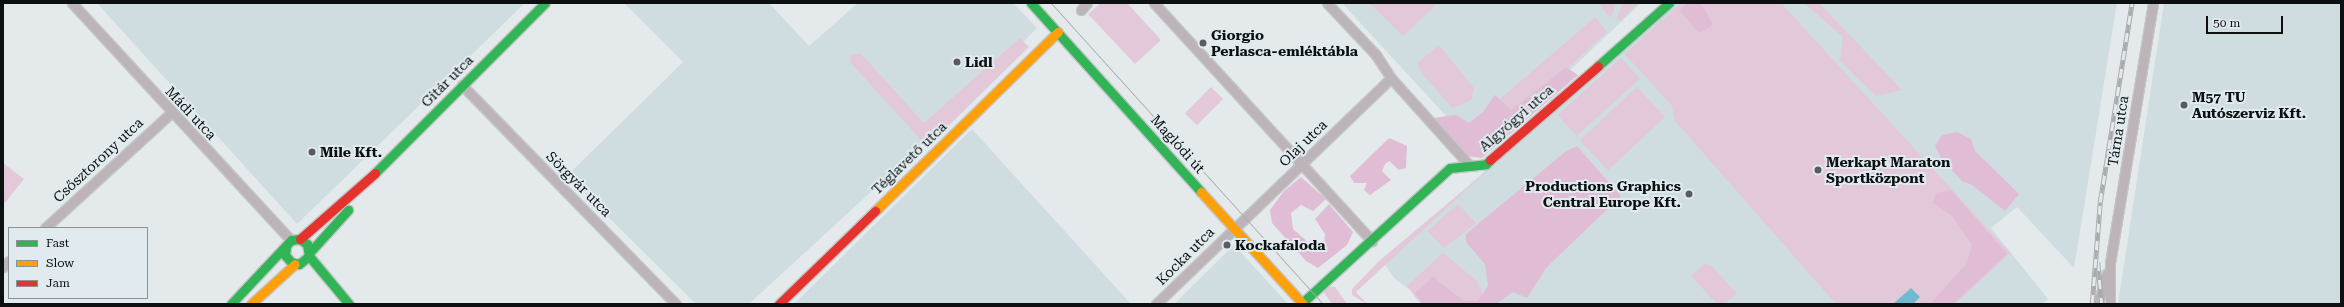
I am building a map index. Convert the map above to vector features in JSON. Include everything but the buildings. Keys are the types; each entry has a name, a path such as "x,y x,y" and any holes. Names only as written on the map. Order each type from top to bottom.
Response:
{"street":[{"name":"Mádi utca","path":"72,3 171,113 292,242"},
{"name":"Gitár utca","path":"231,304 292,242 369,179 545,3"},
{"name":"Maglódi út","path":"1031,3 1303,303"},
{"path":"1154,3 1372,241"},
{"path":"1327,3 1376,55 1390,78 1470,166"},
{"name":"Algyógyi utca","path":"1303,303 1450,168 1486,164 1669,3"},
{"name":"Tárna utca","path":"2110,263 2153,3"},
{"name":"Téglavető utca","path":"779,304 1058,32"},
{"name":"Olaj utca","path":"1234,227 1302,164 1390,78"},
{"name":"Sörgyár utca","path":"462,85 676,304"},
{"name":"Csősztorony utca","path":"46,227 171,113"},
{"name":"Gitár utca","path":"309,254 353,205 369,179"},
{"name":"Kocka utca","path":"1156,304 1234,227"},
{"path":"295,264 285,255 292,242 307,244 309,254 349,304"},
{"path":"251,304 295,264 303,262 309,254"},
{"path":"2098,304 2110,263"},
{"path":"2110,263 2110,304"}],"shaded area":[{"path":"97,3 525,3 297,224"},
{"path":"624,3 769,3 809,46 858,3 1013,3 1037,28 912,154 749,304 696,304 567,176 683,62"},
{"path":"1101,3 1127,3 1161,40 1135,64 1088,14"},
{"path":"1342,3 1641,3 1481,154"},
{"path":"1369,3 1438,3 1403,36"},
{"path":"1598,3 1616,3 1611,18"},
{"path":"1622,3 1638,3 1620,21 1617,18"},
{"path":"1674,3 2117,3 2074,268 2017,207 1991,228 2048,299 2042,304 1430,304 1395,279 1383,262"},
{"path":"1681,3 1781,3 2010,253 1955,304 1836,304 1675,121 1672,106 1625,54"},
{"path":"1687,3 1701,3 1713,25 1699,33 1680,11"},
{"path":"1804,3 1819,3 1902,90 1876,96 1840,61 1843,37"},
{"path":"2164,3 2341,3 2341,304 2118,304"},
{"path":"1595,17 1607,32 1568,68 1565,67 1511,110 1500,99"},
{"path":"1020,38 1029,47 936,138 920,139 850,62 852,54 861,54 924,123"},
{"path":"1439,45 1474,88 1471,100 1453,108 1423,75 1417,63"},
{"path":"1621,58 1640,79 1577,136 1558,115"},
{"path":"1566,67 1578,75 1482,158 1467,156 1433,118 1456,115 1469,123 1483,112 1495,95 1511,110"},
{"path":"1211,87 1223,99 1197,125 1185,113"},
{"path":"1637,87 1665,117 1608,170 1580,140"},
{"path":"972,129 1131,304 794,304"},
{"path":"1957,132 1971,139 1975,151 2019,194 2005,211 1972,185 1962,181 1941,158 1935,146 1942,135"},
{"path":"1389,138 1407,146 1406,168 1399,170 1389,161 1385,164 1382,171 1391,180 1370,195 1364,190 1367,183 1354,183 1350,176"},
{"path":"1577,146 1621,196 1546,268 1527,298 1513,292 1496,304 1423,304 1415,293 1433,277 1464,301 1478,301 1488,286 1485,264 1466,242 1466,234 1565,152"},
{"path":"3,163 24,179 5,203 3,201"},
{"path":"1490,168 1356,292 1367,304 1352,295 1352,289 1379,261"},
{"path":"1301,177 1326,199 1313,211 1301,205 1291,213 1293,229 1317,250 1324,246 1325,234 1315,219 1329,204 1353,232 1347,245 1318,268 1306,261 1272,223 1270,210 1283,192"},
{"path":"1951,190 2007,254 1953,304 1930,304 1967,263 1972,245 1952,216 1933,203 1936,193"},
{"path":"1458,204 1476,223 1444,248 1427,231"},
{"path":"1234,245 1288,304 1174,304"},
{"path":"1443,253 1477,281 1486,301 1484,304 1420,303 1407,286"},
{"path":"1704,264 1711,265 1737,294 1724,304 1717,304 1691,276"},
{"path":"1325,286 1335,287 1347,304 1332,304 1322,290"}],"water":[{"path":"1911,288 1920,297 1913,304 1893,304"}],"tram line":[{"path":"1051,3 1323,304"}],"railway":[{"path":"2092,304 2100,202 2132,3"},
{"path":"2098,262 2102,304"}],"traffic: fast":[{"path":"375,173 545,3"},
{"path":"1031,3 1201,192"},
{"path":"1598,66 1669,3"},
{"path":"1302,303 1450,168 1486,164 1490,160"},
{"path":"310,252 348,210"},
{"path":"231,304 291,240 300,239 307,244 309,256 299,264 291,262 285,255 286,247"},
{"path":"309,256 349,304"}],"traffic: slow":[{"path":"875,211 1058,32"},
{"path":"1201,192 1303,304"},
{"path":"251,304 295,264"}],"traffic: jam":[{"path":"1490,160 1598,66"},
{"path":"300,239 375,173"},
{"path":"779,304 875,211"}],"place":[{"name":"Giorgio Perlasca-emléktábla","path":"1203,43"},
{"name":"Lidl","path":"957,62"},
{"name":"M57 TU Autószerviz Kft.","path":"2184,105"},
{"name":"Mile Kft.","path":"312,152"},
{"name":"Merkapt Maraton Sportközpont","path":"1818,170"},
{"name":"Productions Graphics Central Europe Kft.","path":"1689,194"},
{"name":"Kockafaloda","path":"1227,245"}]}
